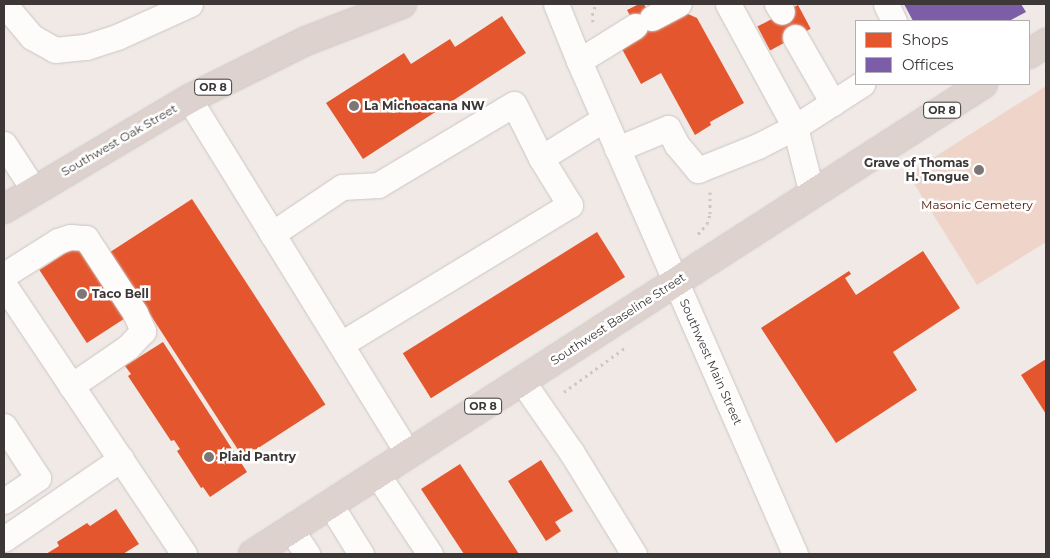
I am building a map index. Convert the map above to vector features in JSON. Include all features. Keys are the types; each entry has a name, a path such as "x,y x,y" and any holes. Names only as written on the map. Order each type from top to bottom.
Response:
{"highway":[{"name":"Southwest Oak Street","path":"4,209 189,99 306,41 402,4"},
{"path":"1030,53 1046,43"},
{"name":"Southwest Baseline Street","path":"253,554 981,85"}],"street":[{"path":"4,4 32,37 55,50 86,47 116,37 190,4"},
{"name":"Southwest Main Street","path":"556,4 617,149 795,554"},
{"path":"579,61 643,22 678,4"},
{"path":"729,4 795,127 812,194"},
{"path":"886,4 894,20"},
{"path":"795,38 833,103"},
{"path":"617,149 668,128 677,145 698,170 758,146 795,127 860,85"},
{"path":"189,99 408,454"},
{"path":"272,234 342,187 378,185 514,104 541,158 570,205 340,344"},
{"path":"541,158 604,119"},
{"path":"4,144 34,190"},
{"path":"4,275 58,241 70,237 86,238 135,313 143,332 128,347 71,386"},
{"path":"4,285 184,554"},
{"path":"522,381 567,446 634,554"},
{"path":"4,426 38,478 4,500 13,532 121,459"},
{"path":"377,474 430,554"},
{"path":"330,504 361,554"},
{"path":"291,530 307,554"}],"path":[{"path":"698,235 707,224 711,209 706,167"},
{"path":"564,392 633,342"}],"green space":[{"name":"Masonic Cemetery","path":"1046,86 1046,242 977,285 908,174"}],"building: Shops":[{"path":"639,4 644,4 657,29 688,14 697,18 744,103 710,122 711,125 695,135 661,73 641,84 622,49 642,38 627,10"},
{"path":"798,5 811,29 770,50 757,27"},
{"path":"502,16 526,53 363,159 326,103 404,53 411,64 450,39 455,47"},
{"path":"192,199 325,404 243,458 110,252"},
{"path":"597,232 625,277 431,398 403,353"},
{"name":"Taco Bell","path":"78,245 125,318 87,343 39,270"},
{"path":"923,251 960,308 893,352 917,390 836,443 761,328 849,271 851,274 845,278 856,295"},
{"path":"163,342 247,472 210,497 203,487 201,488 177,451 180,449 174,440 171,441 128,376 131,374 125,366"},
{"path":"1046,359 1046,414 1021,375"},
{"path":"541,460 573,511 555,522 561,531 546,541 508,481"},
{"path":"460,464 519,554 464,554 421,489"},
{"path":"116,509 139,544 123,554 46,554 59,546 57,542 87,523 90,526"}],"building: Offices":[{"path":"904,4 1021,4 1026,12 1011,20 912,20"}],"place":[{"name":"La Michoacana NW","path":"354,106"},
{"name":"Grave of Thomas H. Tongue","path":"979,170"},
{"name":"Taco Bell","path":"82,294"},
{"name":"Plaid Pantry","path":"209,457"}]}
